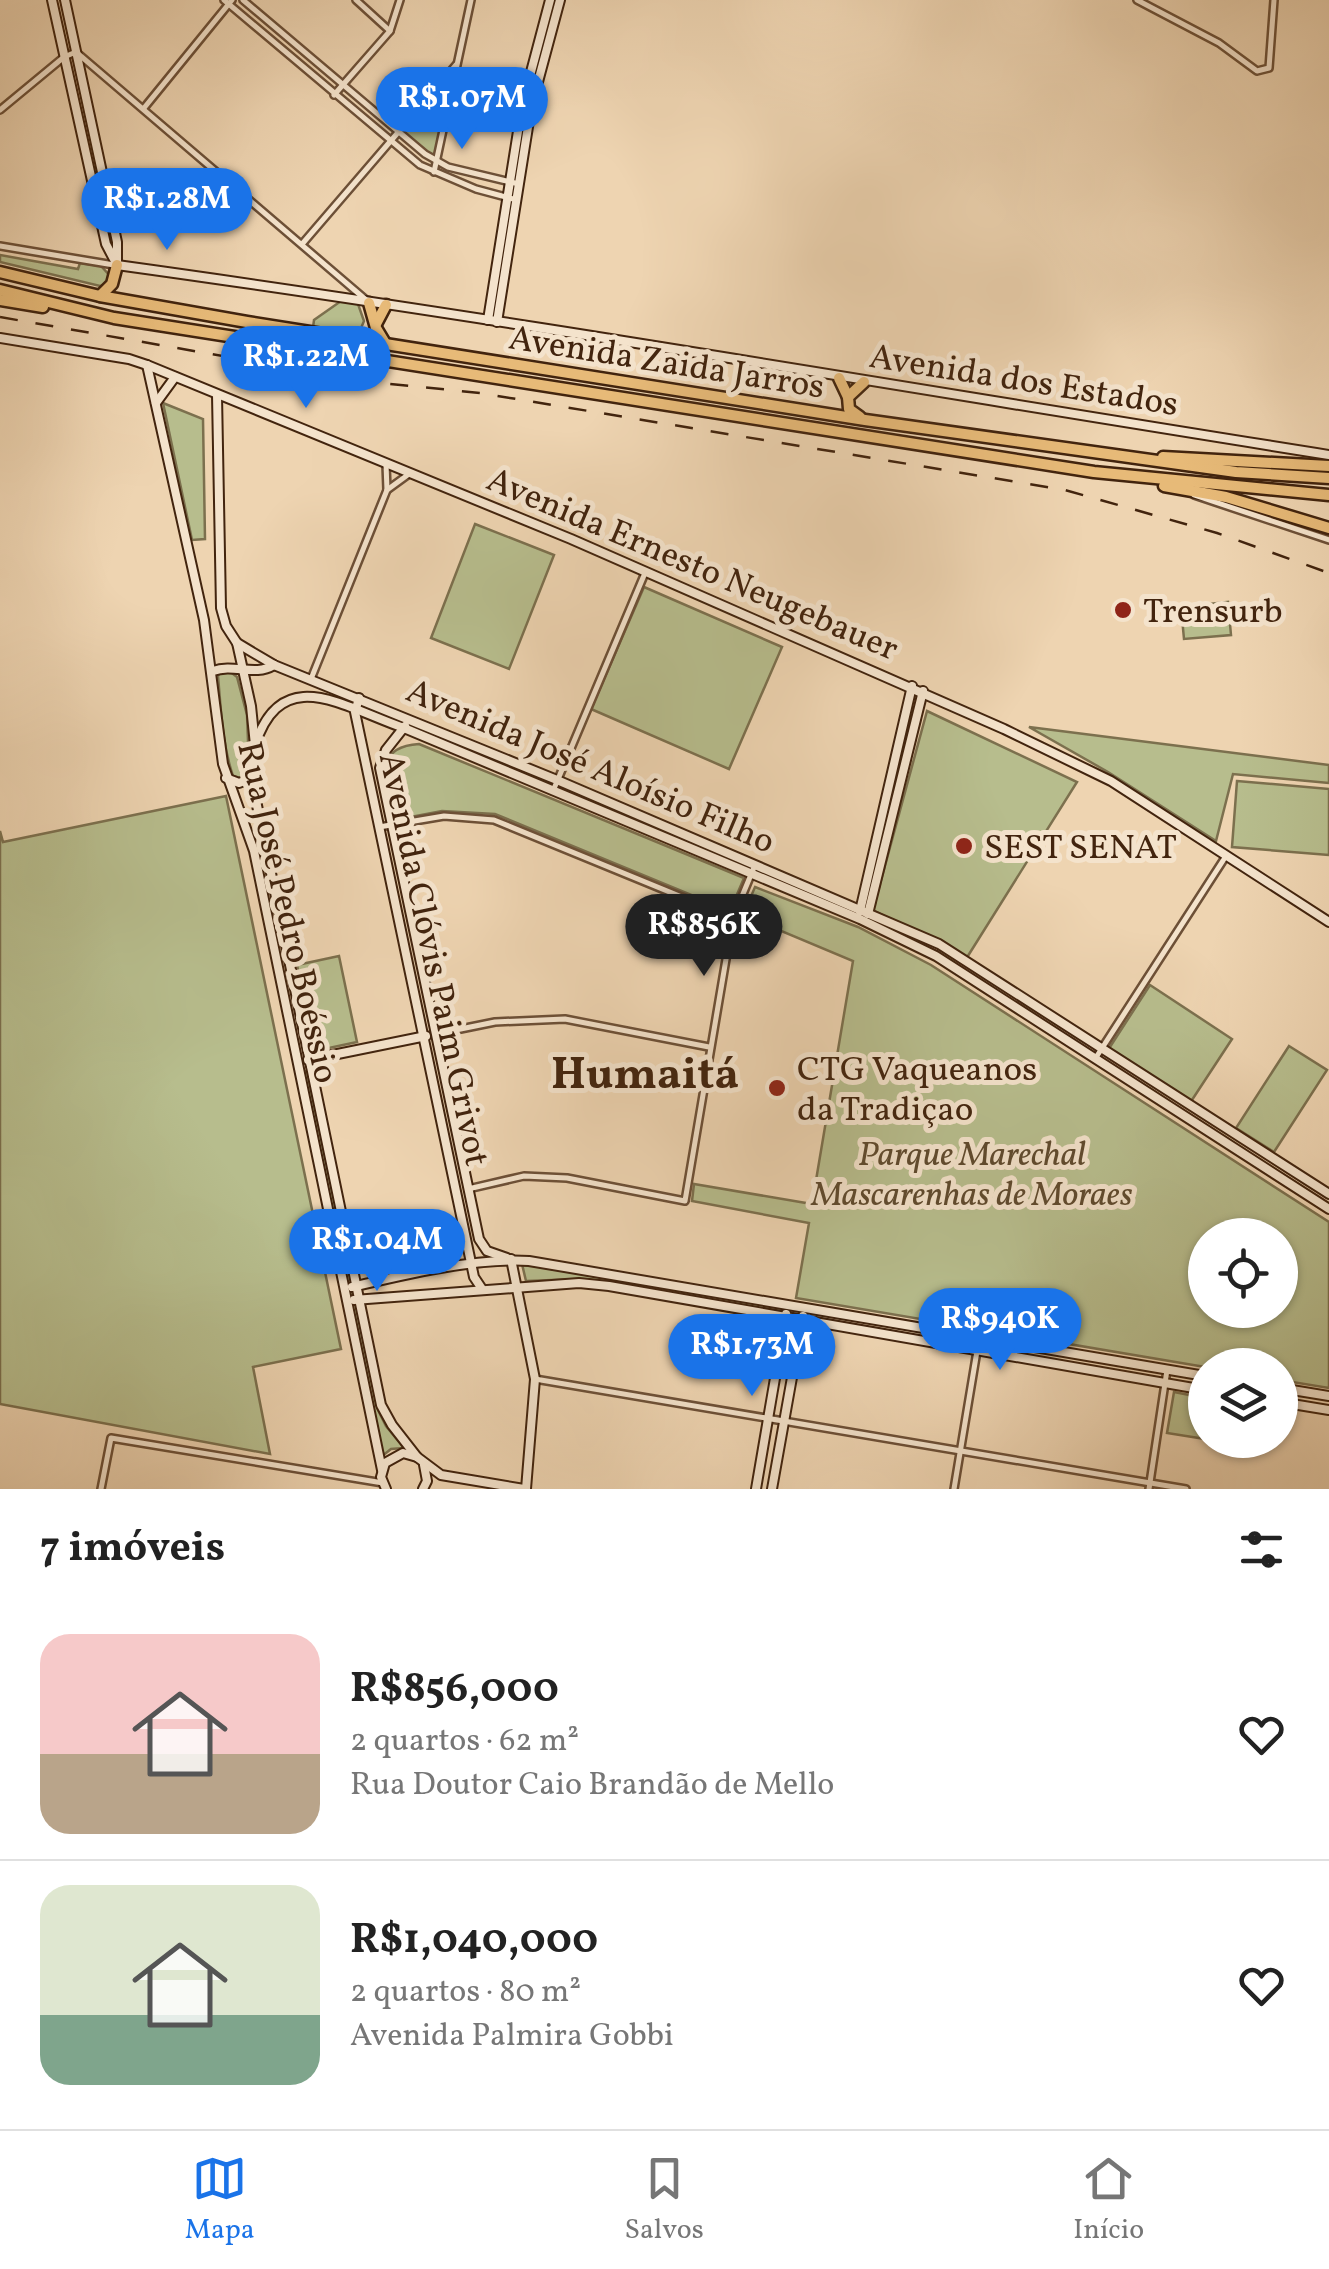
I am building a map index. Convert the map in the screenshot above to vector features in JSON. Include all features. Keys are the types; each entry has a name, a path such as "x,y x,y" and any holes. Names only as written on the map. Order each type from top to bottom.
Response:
{"highway":[{"path":"100,296 112,284 117,265"},
{"name":"Avenida Zaida Jarros","path":"0,268 100,296 864,420 1107,456 1236,472 1329,478"},
{"name":"Avenida Zaida Jarros","path":"0,290 114,318 1094,472 1329,495"},
{"path":"0,300 114,318"},
{"path":"370,303 375,325 385,343"},
{"path":"375,325 386,305"},
{"path":"839,378 850,409 864,420"},
{"path":"848,397 864,382"},
{"path":"1107,456 1329,466"},
{"path":"1094,472 1245,503 1329,528"}],"street":[{"path":"52,0 106,244 117,265"},
{"path":"65,0 117,242 117,265"},
{"path":"244,0 438,162 514,183"},
{"path":"356,0 390,31"},
{"path":"334,95 390,31 400,0"},
{"path":"434,172 471,0"},
{"path":"492,321 550,0"},
{"path":"540,54 560,0"},
{"path":"1137,0 1219,42 1257,71 1264,72 1272,57 1274,0"},
{"path":"144,108 228,1 390,142 434,172 512,198"},
{"path":"0,110 64,57 76,52"},
{"path":"76,52 370,303"},
{"path":"303,243 456,65"},
{"name":"Avenida dos Estados","path":"0,246 675,348 839,378 1329,455"},
{"name":"Avenida Ernesto Neugebauer","path":"0,338 128,358 147,365 646,570 924,691 1111,781 1329,922"},
{"name":"Rua José Pedro Boéssio","path":"147,365 213,671 226,778 254,851 384,1486"},
{"path":"156,403 175,377"},
{"name":"Rua José Pedro Boéssio","path":"217,395 221,608 244,670 255,746 252,782 381,1405 419,1459"},
{"path":"311,679 387,490 386,464"},
{"path":"387,490 410,474"},
{"path":"1174,488 1329,540"},
{"path":"552,791 646,570"},
{"name":"Avenida José Aloísio Filho","path":"237,643 274,665 557,780 939,944 1329,1194"},
{"path":"213,671 226,667 258,672 274,665"},
{"path":"860,920 912,686"},
{"path":"860,920 870,912 924,691"},
{"name":"Avenida José Aloísio Filho","path":"255,746 267,715 285,699 306,696 404,728 860,920 936,956 1329,1209"},
{"name":"Avenida Clóvis Paim Grivot","path":"359,698 355,712 471,1265 482,1289"},
{"name":"Avenida Clóvis Paim Grivot","path":"408,718 386,750 380,768 482,1246 511,1260"},
{"path":"226,778 252,782"},
{"path":"233,798 252,782"},
{"path":"380,827 444,816 494,820 733,918"},
{"path":"1095,1059 1226,856"},
{"path":"468,1189 524,1176 567,1178 685,1200 733,918 755,865"},
{"path":"296,1063 495,1022 565,1019 709,1048"},
{"path":"382,1470 396,1454 419,1459 441,1475 525,1489 535,1378 511,1260"},
{"path":"343,1290 511,1260 579,1268 1188,1373"},
{"path":"345,1300 579,1283 1188,1387"},
{"path":"756,1489 788,1305"},
{"path":"772,1489 804,1308"},
{"path":"954,1489 980,1338"},
{"path":"1149,1486 1167,1370"},
{"path":"535,1378 1149,1486 1186,1489"},
{"path":"1298,1391 1329,1396"},
{"path":"1298,1405 1329,1410"},
{"path":"101,1489 111,1438 384,1486"},
{"path":"419,1459 425,1485 441,1475"}],"green space":[{"path":"442,89 447,92 435,159 402,133"},
{"path":"0,255 78,269 80,263 101,266 111,277 108,284 100,286 0,262"},
{"path":"341,301 358,304 364,321 359,333 313,328 314,320"},
{"path":"163,403 203,419 205,539 192,540"},
{"path":"475,524 554,555 509,669 431,638"},
{"path":"644,587 782,647 729,769 591,709"},
{"path":"1228,602 1231,635 1184,639 1181,607"},
{"path":"228,670 237,677 247,715 249,766 241,778 233,776 222,726 218,676"},
{"name":"SEST SENAT","path":"927,711 1077,782 966,959 873,910"},
{"path":"1029,727 1329,765 1329,783 1233,774 1216,841"},
{"path":"419,744 744,878 730,911 495,814 442,811 395,820 386,782 388,760 393,752"},
{"path":"1237,781 1329,789 1329,855 1232,847"},
{"path":"226,796 341,1349 253,1367 270,1454 0,1404 0,831 3,842"},
{"name":"Parque Marechal Mascarenhas de Moraes","path":"755,887 858,927 931,965 1329,1222 1329,1388 1298,1383 1298,1348 1188,1348 1188,1364 796,1298 809,1223 692,1201 694,1184 812,1204 853,961 743,915"},
{"path":"339,956 357,1042 315,1051 297,965"},
{"path":"1150,985 1232,1039 1190,1103 1108,1050"},
{"path":"1289,1046 1327,1070 1274,1152 1236,1128"},
{"path":"307,1071 378,1410 404,1448 391,1449 381,1457 300,1072"},
{"path":"522,1264 783,1308 782,1312 579,1279 526,1281"},
{"path":"1174,1392 1188,1395 1188,1436 1167,1433"}],"railway":[{"path":"0,317 371,382 480,393 1065,490 1217,533 1329,573"}],"place":[{"name":"Trensurb","path":"1123,610"},
{"name":"SEST SENAT","path":"964,846"},
{"name":"CTG Vaqueanos da Tradiçao","path":"777,1088"}],"district":[{"name":"Humaitá","path":"645,1072"}]}
